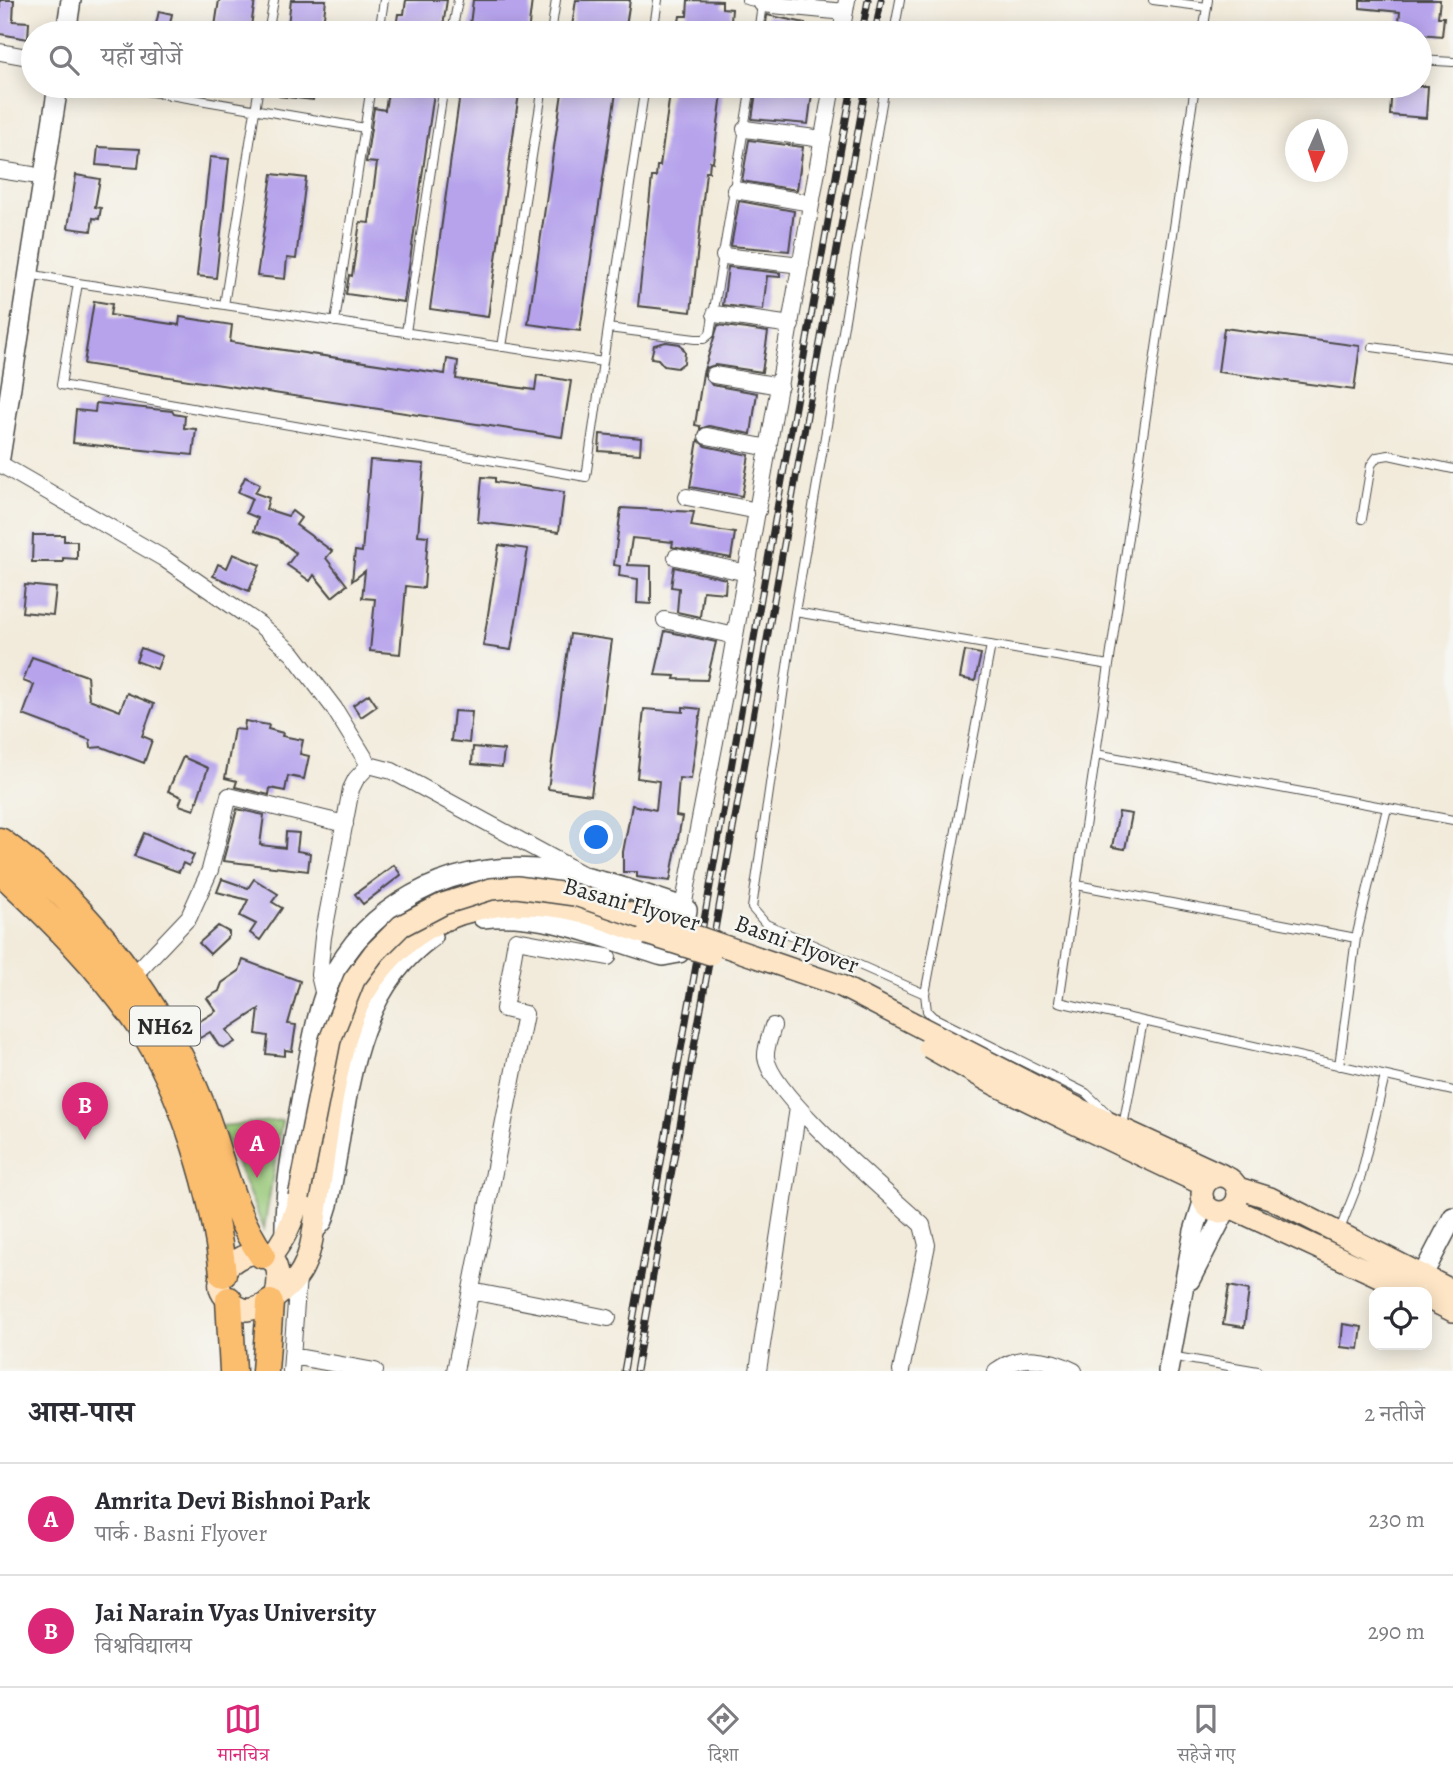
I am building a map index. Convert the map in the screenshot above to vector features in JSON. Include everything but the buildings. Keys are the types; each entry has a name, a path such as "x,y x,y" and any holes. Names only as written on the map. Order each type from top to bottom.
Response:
{"highway":[{"name":"NH62","path":"0,842 55,889 133,976 169,1032 203,1109 245,1228 265,1257"},
{"name":"NH62","path":"0,871 61,928 104,976 141,1027 163,1068 192,1141 215,1217 223,1274"},
{"name":"NH62","path":"265,1371 273,1299"},
{"name":"NH62","path":"229,1300 233,1371"}],"main road":[{"name":"Basani Flyover","path":"285,1240 308,1200 348,1029 361,1001 387,962 428,927 466,911 486,906 536,904 568,908 800,984 860,1008 996,1085 1082,1119 1122,1129 1221,1195"},
{"path":"1082,1119 1221,1195 1417,1287"},
{"path":"1221,1195 1270,1198 1339,1232 1417,1287"},
{"name":"Basani Flyover","path":"298,1276 313,1233 308,1200"},
{"path":"223,1274 229,1262 238,1256 252,1253 265,1257 285,1240"},
{"name":"NH62","path":"265,1257 279,1279 273,1299"},
{"name":"NH62","path":"223,1274 222,1285 229,1300"},
{"path":"229,1300 247,1310 273,1299 298,1276"},
{"path":"1432,1293 1452,1301"},
{"path":"1432,1299 1452,1301"}],"street":[{"path":"56,21 59,0"},
{"path":"68,21 71,0"},
{"path":"762,4 846,6"},
{"path":"0,52 21,56"},
{"path":"0,457 3,387 44,98"},
{"path":"3,387 29,274 56,98"},
{"path":"682,907 736,636 830,98"},
{"path":"745,129 823,139"},
{"path":"0,170 32,175"},
{"path":"734,190 811,203"},
{"path":"724,256 800,265"},
{"path":"715,314 791,325"},
{"path":"714,375 780,386"},
{"path":"707,436 769,449"},
{"path":"0,464 163,558 259,624 293,654 334,708 369,765 392,771 588,877"},
{"path":"687,496 758,510"},
{"path":"676,558 747,573"},
{"path":"665,620 736,636"},
{"path":"324,996 318,975 345,824 356,779 369,765"},
{"path":"133,976 189,917 210,870 229,796 345,824"},
{"path":"285,1240 286,1179 316,1024 324,996 356,939 384,913 425,886 469,872 514,867 548,869 588,877 688,910 679,953 672,956 663,956 532,917 506,915 460,923 417,948 396,970 370,1011 356,1057 328,1205 323,1221 313,1233"},
{"path":"455,1371 525,1014 504,1009 516,940 608,957"},
{"path":"773,1026 766,1057 776,1080 798,1108 922,1225 927,1245 901,1371"},
{"path":"758,1371 798,1108"},
{"path":"1169,1364 1182,1292 1221,1195"},
{"path":"1417,1287 1453,1217"},
{"path":"298,1276 291,1364 375,1371"},
{"path":"471,1291 608,1318"},
{"path":"998,1370 1022,1358 1041,1359 1074,1371"}],"lane":[{"path":"270,21 274,0"},
{"path":"381,21 384,0"},
{"path":"454,21 458,0"},
{"path":"553,21 556,0"},
{"path":"655,21 658,0"},
{"path":"746,0 762,4 760,21"},
{"path":"896,21 900,0"},
{"path":"1153,0 1207,4"},
{"path":"1432,61 1453,62"},
{"path":"186,98 365,128"},
{"path":"224,305 257,98"},
{"path":"335,322 369,98"},
{"path":"406,332 442,98"},
{"path":"502,347 541,98"},
{"path":"78,282 61,385 586,477 643,98"},
{"path":"608,328 704,339 710,334 749,98"},
{"path":"883,98 795,612 752,908 766,924 925,994"},
{"path":"1193,98 1059,1002 1453,1091"},
{"path":"29,274 603,362"},
{"path":"1372,347 1453,358"},
{"path":"1362,519 1371,465 1377,457 1389,455 1453,469"},
{"path":"795,612 1109,665"},
{"path":"991,645 925,994 927,1011 933,1017 1086,1093 1122,1129"},
{"path":"1096,754 1453,820"},
{"path":"1339,1066 1356,938 1387,808"},
{"path":"1077,885 1356,938"},
{"path":"1122,1129 1143,1021"},
{"path":"1339,1232 1361,1176 1385,1076"},
{"path":"1169,1364 1258,1371"}],"green space":[{"path":"282,1120 264,1229 221,1126"}],"railway":[{"path":"864,21 868,0"},
{"path":"877,21 881,0"},
{"path":"624,1371 850,98"},
{"path":"636,1371 864,98"}],"place":[{"name":"Jai Narain Vyas University","path":"85,1140"},
{"name":"Amrita Devi Bishnoi Park","path":"257,1178"}]}
